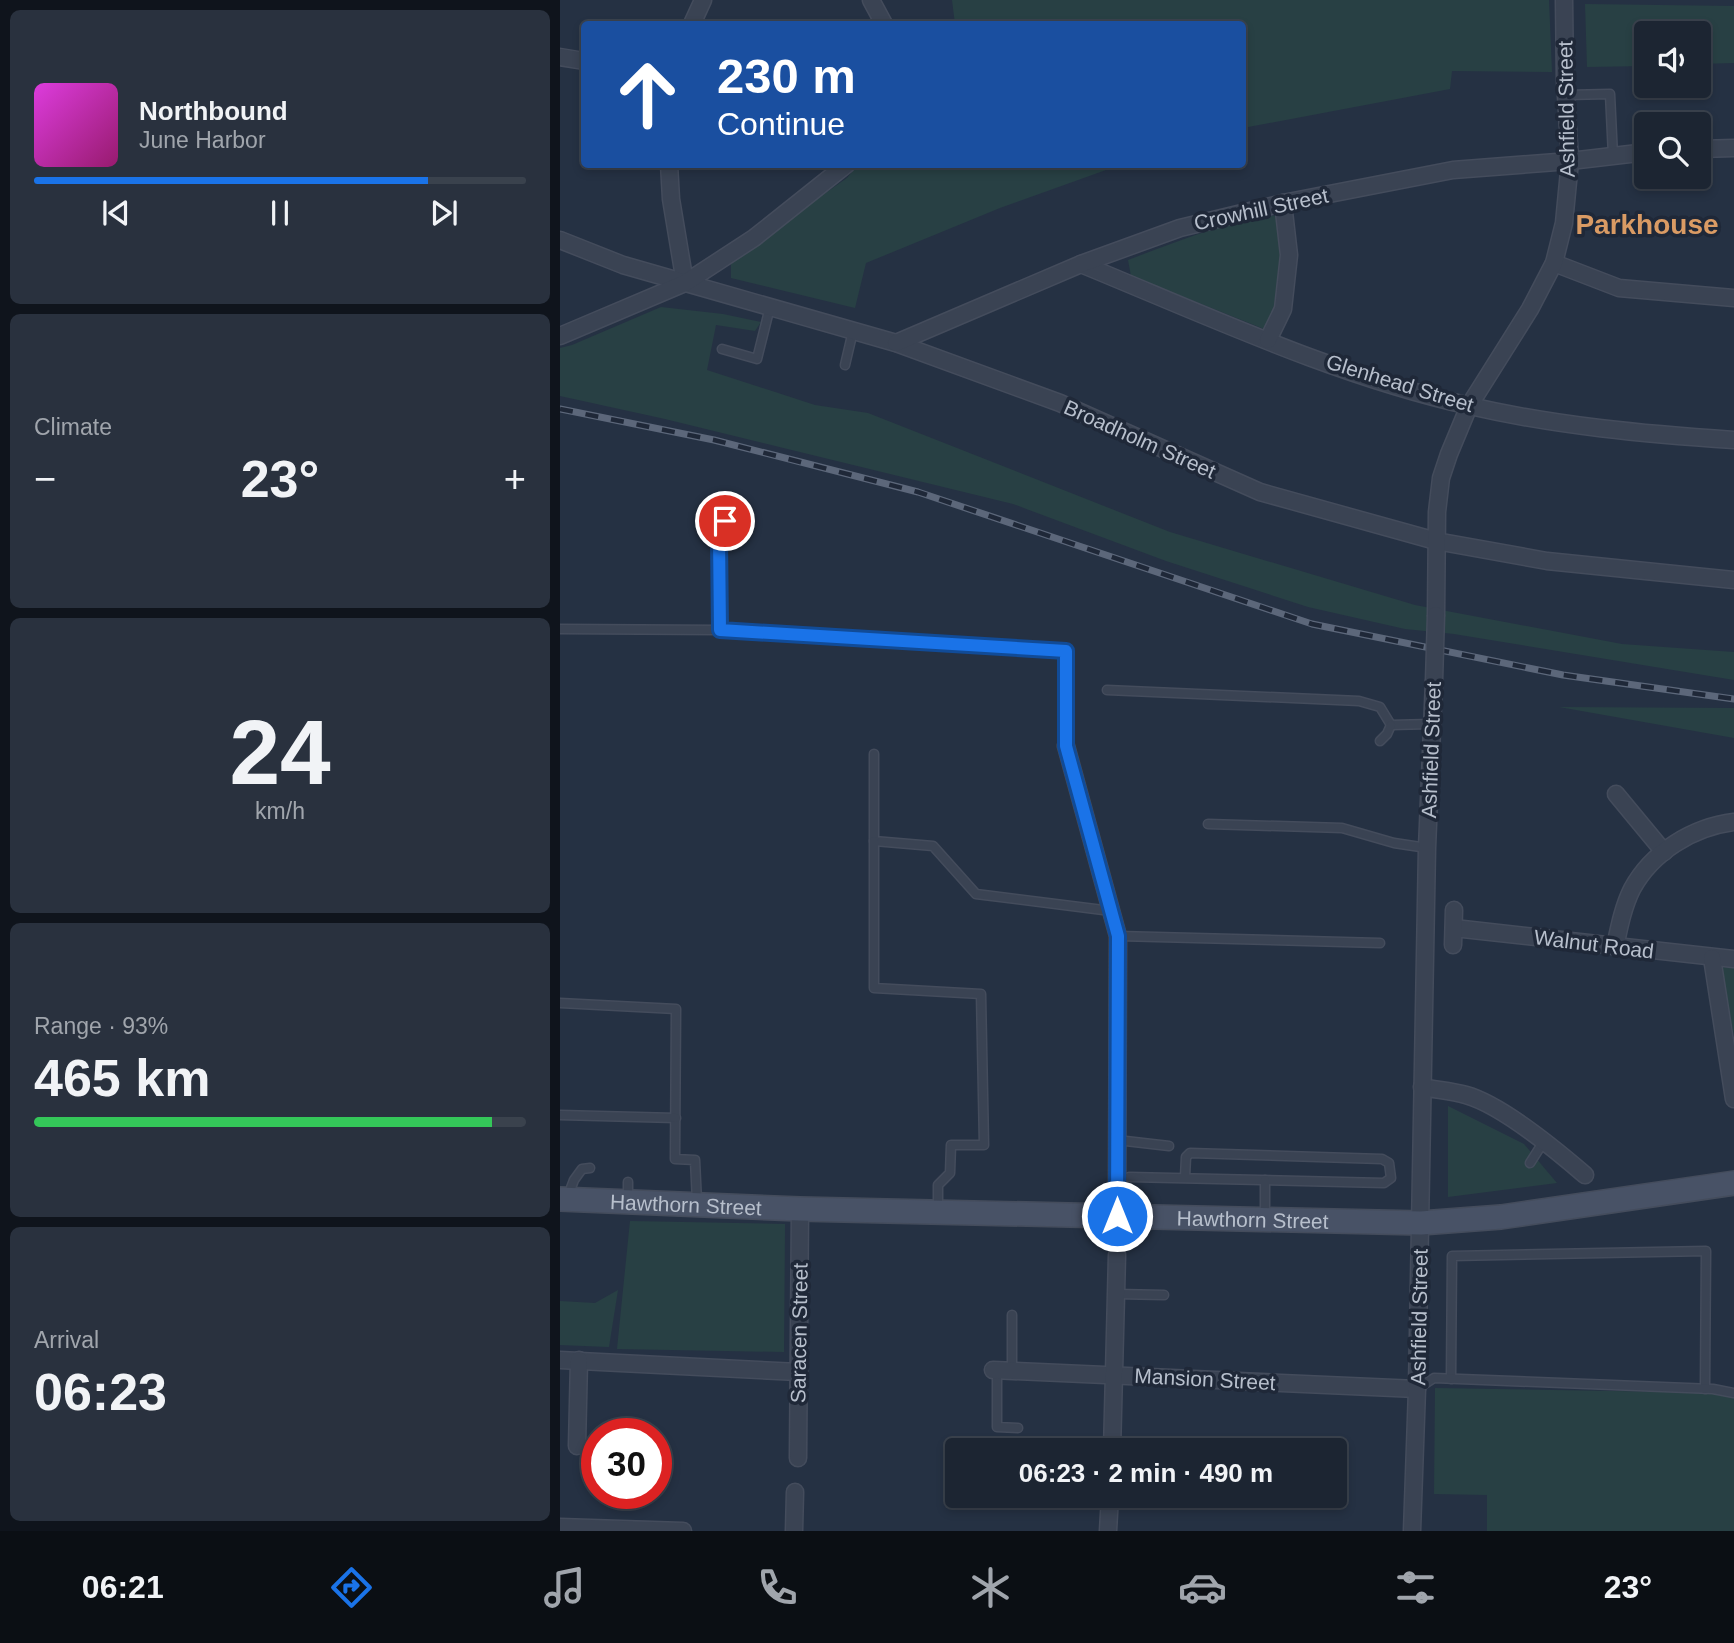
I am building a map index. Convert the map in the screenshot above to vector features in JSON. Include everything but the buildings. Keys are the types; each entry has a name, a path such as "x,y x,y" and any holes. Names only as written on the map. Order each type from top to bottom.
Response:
{"main road":[{"name":"Hawthorn Street","path":"563,1199 628,1193 697,1205 800,1209 1421,1223 1501,1217 1734,1183"}],"street":[{"path":"693,21 703,0"},
{"path":"871,0 882,21"},
{"name":"Ashfield Street","path":"1412,1531 1421,1223 1427,848 1436,615 1436,541 1441,478 1469,406 1530,309 1554,263 1564,223 1570,162 1564,0"},
{"path":"560,57 581,60"},
{"path":"1711,149 1734,148"},
{"name":"Crowhill Street","path":"896,343 1081,264 1180,228 1283,203 1453,170 1570,162 1634,154"},
{"path":"669,168 671,198 685,283"},
{"path":"560,336 685,283 754,238 842,168"},
{"path":"1268,340 1283,309 1289,255 1283,203"},
{"name":"Broadholm Street","path":"560,240 623,265 896,343 1060,403 1260,492 1436,541 1547,561 1734,580"},
{"path":"1554,263 1619,288 1734,298"},
{"name":"Glenhead Street","path":"1081,264 1268,340 1384,383 1469,406 1556,423 1657,435 1734,440"},
{"path":"1066,746 1118,936 1117,1216"},
{"path":"1616,794 1664,852"},
{"path":"1615,947 1632,888 1645,870 1664,852 1701,830 1734,822"},
{"path":"1453,945 1454,909"},
{"name":"Walnut Road","path":"1454,928 1734,959"},
{"path":"1712,958 1734,1099"},
{"path":"1422,1087 1468,1095 1503,1113 1585,1174"},
{"name":"Saracen Street","path":"798,1458 800,1209"},
{"path":"1112,1438 1117,1255"},
{"path":"560,1360 799,1372"},
{"path":"577,1446 579,1360"},
{"name":"Mansion Street","path":"1001,1370 1417,1389"},
{"path":"794,1531 795,1492"},
{"path":"1108,1531 1109,1508"},
{"path":"560,1527 683,1531"}],"lane":[{"path":"1566,96 1610,94 1613,156"},
{"path":"722,349 757,359 770,307"},
{"path":"845,365 853,330"},
{"path":"720,630 719,538 731,504"},
{"path":"560,629 720,630 1066,651 1066,746"},
{"path":"1107,690 1359,701 1380,707 1391,724"},
{"path":"1391,724 1432,724"},
{"path":"1380,740 1387,734 1391,724"},
{"path":"874,754 874,988 981,994 984,1145 951,1145 950,1173 938,1185 938,1212"},
{"path":"1208,824 1342,828 1394,843 1427,848"},
{"path":"874,841 933,846 976,894 1111,911"},
{"path":"1118,936 1380,943"},
{"path":"560,1003 676,1009 676,1158 695,1160 697,1205"},
{"path":"560,1115 676,1118"},
{"path":"1117,1140 1169,1146"},
{"path":"1531,1163 1544,1141"},
{"path":"1129,1177 1261,1178 1384,1183 1391,1178 1387,1161 1382,1160 1190,1153 1186,1157 1185,1177"},
{"path":"563,1199 582,1169 590,1168"},
{"path":"1265,1180 1265,1219"},
{"path":"1451,1379 1452,1256 1706,1251 1705,1389"},
{"path":"1116,1294 1164,1295"},
{"path":"1012,1315 1001,1370 997,1427 1018,1427"},
{"path":"1417,1389 1434,1378 1734,1392"}],"green space":[{"path":"952,0 1549,0 1552,72 1452,71 1450,89 1246,127 1246,21 955,21"},
{"path":"1585,4 1734,6 1734,63 1711,64 1711,21 1634,21 1634,66 1587,67"},
{"path":"855,168 1112,168 1000,208 866,263 855,308 731,278 731,259 847,178"},
{"path":"1279,215 1286,252 1280,299 1269,331 1131,276 1128,260 1221,227"},
{"path":"661,307 723,314 761,322 755,331 716,325 707,370 815,405 868,413 1170,532 1415,605 1622,644 1734,652 1734,680 1454,634 1405,629 1308,607 1166,561 1013,504 560,396 560,348"},
{"path":"1559,707 1734,708 1734,738"},
{"path":"1720,967 1734,968 1734,1035"},
{"path":"1448,1106 1524,1144 1557,1183 1448,1197"},
{"path":"630,1221 785,1224 784,1352 617,1349"},
{"path":"618,1290 609,1347 560,1345 560,1301 595,1303"},
{"path":"1435,1388 1734,1393 1734,1531 1487,1531 1487,1495 1434,1494"}],"railway":[{"path":"560,409 714,440 918,492 1312,624 1563,675 1734,699"}],"district":[{"name":"Parkhouse","path":"1647,224"}],"route":[{"path":"725,521 719,538 720,630 1066,651 1066,746 1118,936 1117,1216"}]}
